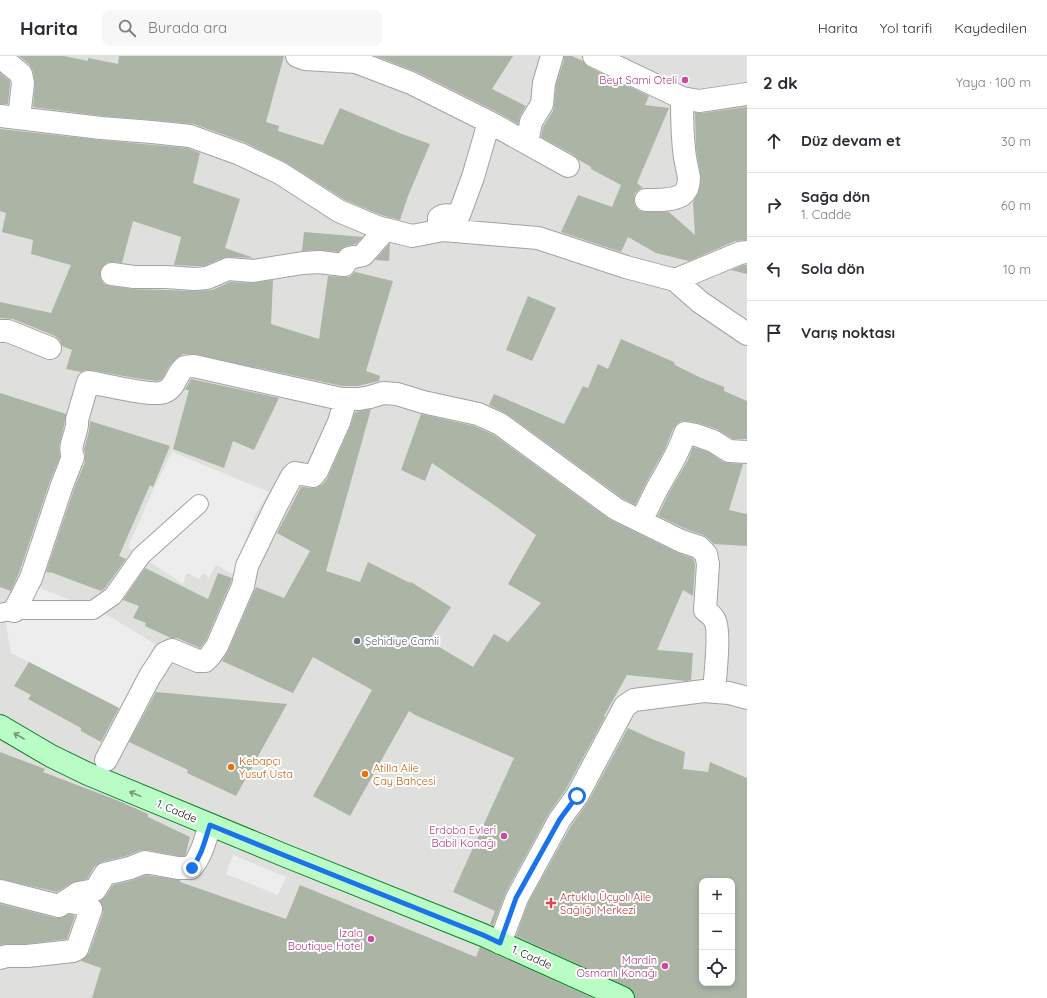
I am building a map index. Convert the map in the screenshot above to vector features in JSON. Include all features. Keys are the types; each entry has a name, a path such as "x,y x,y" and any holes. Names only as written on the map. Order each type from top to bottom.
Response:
{"main road":[{"name":"1. Cadde","path":"0,726 51,756 88,774 286,856 483,935 623,998"}],"street":[{"path":"0,56 21,74 22,83 10,117 101,128 190,136 240,154 280,173 339,211 377,227 412,236 443,230 538,238 626,267 675,280 700,302 747,334"},
{"path":"297,56 305,59 356,62 411,83 489,122 568,166"},
{"path":"527,143 531,122 542,104 544,83 552,56"},
{"path":"594,56 682,98 699,101 747,94"},
{"path":"646,200 666,200 677,197 683,194 687,188 689,179 682,124 682,98"},
{"path":"438,231 439,218 450,215 456,217 459,215 473,177 489,122"},
{"path":"112,274 134,277 194,279 207,278 228,269 254,271 303,263 319,262 344,265 349,258 363,255 386,229"},
{"path":"675,280 740,253 747,252"},
{"path":"0,331 8,331 50,348"},
{"path":"7,612 22,596 31,578 62,484 73,457 71,454 72,444 88,382 152,394 163,393 172,387 186,366 194,366 346,399 359,399 383,393 397,394 423,402 478,414 500,424 616,509 681,541 699,547 706,554 708,564 705,610 715,619 717,634 714,691"},
{"path":"106,760 150,676 165,653 172,650 198,660 205,661 217,646 243,586 247,566 276,506 295,473 313,476 317,471 339,422 346,399"},
{"path":"641,521 673,461 685,433 713,441 729,450 747,452"},
{"path":"500,943 516,898 560,819 577,796 626,706 634,700 704,691 729,693 747,698"},
{"path":"0,891 59,906 78,893 95,890 105,874 130,868 145,862 178,868 192,868 202,850 210,825"},
{"path":"0,958 7,956 27,956 73,951 77,949 91,909 85,905 66,901"}],"lane":[{"path":"7,612 17,610 93,610 113,596 141,556 199,504"}],"shaded area":[{"path":"0,56 747,56 747,998 0,998"},
{"path":"172,452 269,492 255,515 233,574 216,565 209,578 203,573 199,579 187,573 183,584 128,547"},
{"path":"31,584 109,616 155,644 125,704 124,710 11,653 6,621 17,610"},
{"path":"233,855 286,877 278,895 226,874"}],"building":[{"path":"19,56 64,56 88,61 88,58 118,64 119,56 284,56 266,122 279,126 278,131 323,145 340,108 430,144 408,196 400,220 381,215 345,200 285,162 244,142 194,124 102,116 33,107 35,84 33,71 29,64"},
{"path":"375,56 513,56 492,89 526,106 520,116 518,124 417,72"},
{"path":"564,56 572,56 583,61 589,67 649,96 645,105 669,108 637,183 643,188 635,193 635,206 640,211 669,212 695,235 693,202 699,191 701,178 696,148 695,113 747,107 747,240 735,241 689,261 656,253 628,237 621,252 561,232 578,195 612,207 621,185 591,169 591,167 579,160 574,155 541,137 543,127 553,111 556,85"},
{"path":"0,73 10,81 8,104 0,104"},
{"path":"0,129 187,148 200,153 193,183 240,199 225,248 254,258 229,257 204,266 174,265 181,237 133,221 122,263 108,262 102,267 100,273 104,284 132,289 195,291 212,290 230,282 252,283 273,280 271,324 319,339 328,276 349,277 355,272 393,281 366,371 380,376 379,381 358,386 342,386 194,354 183,354 177,358 170,365 162,379 157,381 90,370 81,372 66,369 72,350 62,346 60,340 55,336 13,319 0,318 0,302 51,313 71,265 31,254 33,240 2,232 6,213 0,211"},
{"path":"304,232 363,237 356,244 346,246 338,252 320,250 302,251"},
{"path":"390,243 389,261 375,260"},
{"path":"747,265 747,274 731,270"},
{"path":"528,296 556,308 532,361 506,350"},
{"path":"621,339 674,362 675,365 724,387 724,391 747,401 747,439 733,439 717,429 698,423 681,421 677,424 673,429 665,449 635,505 622,498 507,414 489,405 494,394 564,424 583,386 588,388 598,364 608,369"},
{"path":"191,379 279,398 254,450 233,441 224,468 173,449 189,390 185,390"},
{"path":"0,393 66,414 59,446 60,457 50,481 19,573 11,591 0,587"},
{"path":"371,409 326,571 360,582 368,562 410,583 411,582 451,607 429,641 473,667 494,634 508,642 541,603 508,584 536,535 432,463 425,481 401,470 421,414 474,426 494,435 609,519 694,560 693,596 683,590 657,650 693,653 691,680 686,681 627,675 566,789 549,813 506,892 493,926 490,924 495,911 453,892 514,758 409,711 350,816 313,796 372,690 313,657 293,693 222,661 228,651 256,587 284,598 310,551 277,533 301,487 317,488 327,479 355,412"},
{"path":"90,421 170,446 153,487 150,485 119,556 126,559 105,588 101,591 53,573 46,572 74,489 85,462 84,449"},
{"path":"693,447 708,452 723,462 743,464 729,510 747,514 747,546 714,544 703,535 658,516 688,460"},
{"path":"145,568 208,599 218,573 232,578 206,640 200,648 177,638 171,638 145,626 146,623 133,618 139,606 123,600"},
{"path":"29,662 119,708 101,742 81,731 81,728 28,699 31,695 14,686"},
{"path":"156,692 287,704 236,796 187,773 188,770 129,742"},
{"path":"628,728 685,752 683,769 708,772 710,762 747,778 747,998 635,998 633,991 628,987 516,936 528,903 571,826 588,802"},
{"path":"0,752 45,769 43,772 119,801 148,814 148,817 190,837 185,856 141,850 126,856 102,862 94,867 87,879 71,883 57,892 0,879"},
{"path":"146,875 180,880 180,882 286,919 300,885 476,957 480,947 593,998 92,998 101,968 81,961 89,953 103,913 103,907 100,901 105,897 113,885"},
{"path":"0,904 56,918 61,918 69,914 75,916 67,939 26,944 0,945"}],"place":[{"name":"Beyt Sami Oteli","path":"685,80"},
{"name":"Şehidiye Camii","path":"357,641"},
{"name":"Kebapçı Yusuf Usta","path":"231,767"},
{"name":"Atilla Aile Çay Bahçesi","path":"365,774"},
{"name":"Erdoba Evleri Babil Konağı","path":"504,836"},
{"name":"Artuklu Üçyolı Aile Sağlığı Merkezi","path":"551,903"},
{"name":"Izala Boutique Hotel","path":"371,939"},
{"name":"Mardin Osmanlı Konağı","path":"665,966"}],"route":[{"path":"192,868 202,850 210,825 500,943 516,898 560,819 577,796"}]}
